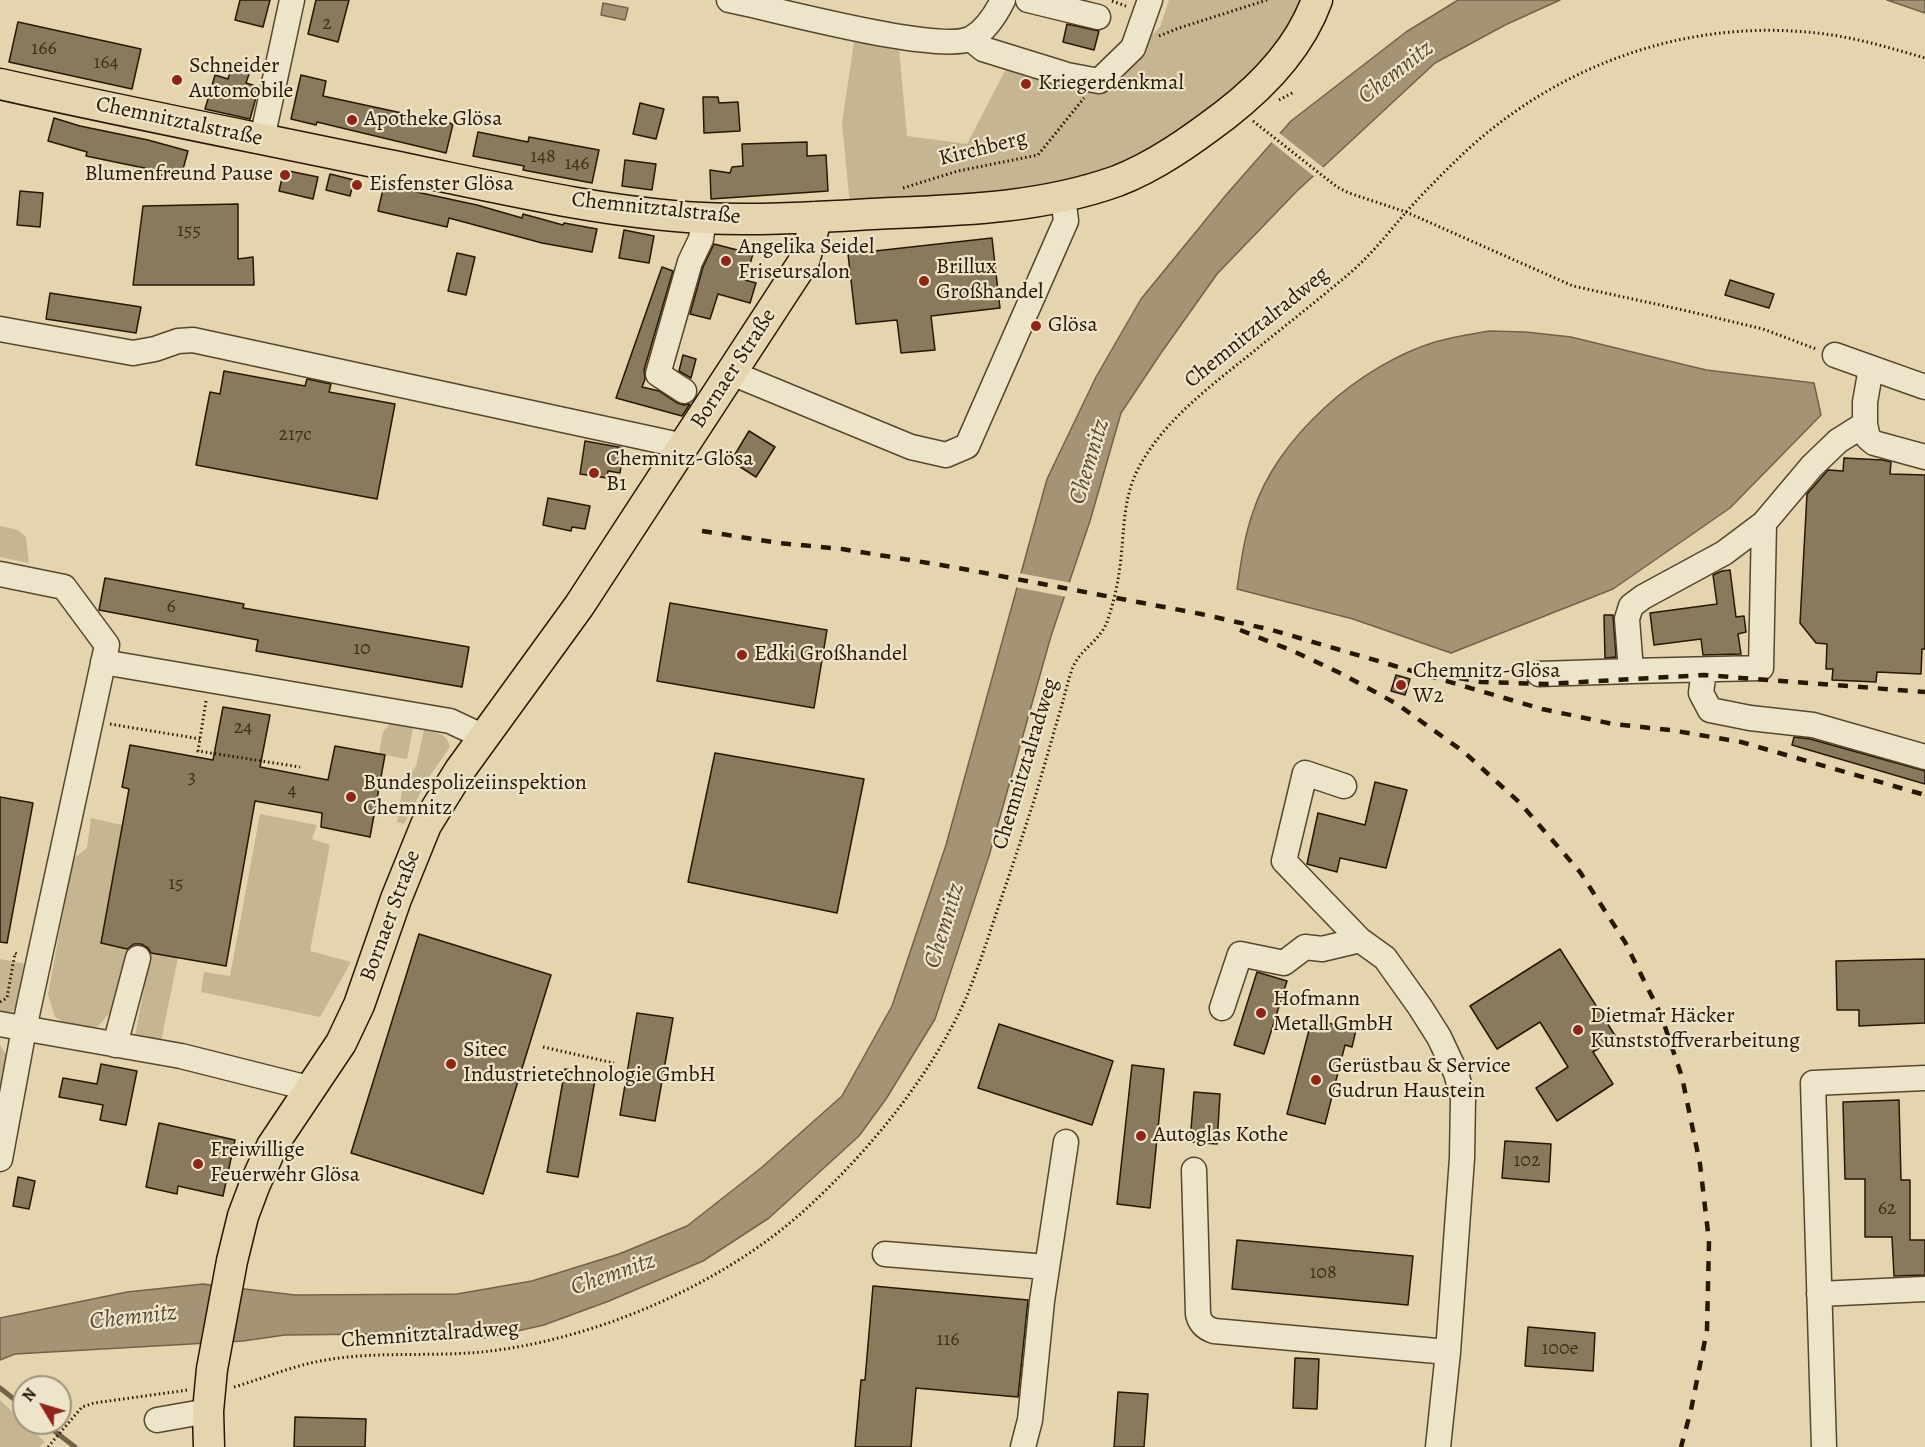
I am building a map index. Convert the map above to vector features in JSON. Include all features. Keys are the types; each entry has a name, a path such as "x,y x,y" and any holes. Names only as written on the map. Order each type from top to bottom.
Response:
{"main road":[{"name":"Chemnitztalstraße","path":"0,84 599,207 704,218 817,217 982,210 1023,205 1063,196 1118,180 1163,158 1201,134 1252,93 1272,72 1294,43 1317,0"},
{"name":"Bornaer Straße","path":"209,1447 210,1389 232,1261 243,1216 272,1146 341,1043 360,1005 396,899 426,825 484,737 579,606 734,371 804,261 817,217"}],"street":[{"path":"262,139 292,0"},
{"path":"729,0 868,32 946,42 971,39 994,18 1003,0"},
{"path":"1028,0 1098,17"},
{"path":"971,39 983,49 1067,75 1099,81 1133,48 1150,0"},
{"path":"734,371 746,379 911,447 946,455 967,446 1066,221 1063,196"},
{"path":"684,391 658,374 690,262 702,239 704,218"},
{"path":"0,329 132,353 155,349 178,341 193,340 684,446"},
{"path":"1835,355 1925,387"},
{"path":"1871,368 1865,402 1865,424 1868,438 1874,443 1925,457"},
{"path":"1631,671 1626,619 1631,606 1643,597 1725,553 1764,523 1812,466 1838,441 1865,424"},
{"path":"1539,674 1761,668 1764,523"},
{"path":"0,574 64,587 107,645 24,1029 0,1159"},
{"path":"103,662 450,721 484,737"},
{"path":"1704,670 1701,693 1710,710 1750,718 1813,725 1925,758"},
{"path":"1344,786 1305,773 1284,861 1360,940 1385,958 1439,1037 1456,1073 1463,1098 1462,1158 1448,1352 1438,1447"},
{"path":"1222,1008 1240,954 1284,963 1305,947 1322,949 1360,940"},
{"path":"115,1045 138,958"},
{"path":"0,1024 181,1056 312,1089"},
{"path":"1824,1447 1813,1083 1925,1078"},
{"path":"1023,1447 1030,1420 1047,1267 1066,1142"},
{"path":"1194,1170 1198,1314 1202,1325 1214,1331 1448,1352"},
{"path":"885,1254 1047,1267"},
{"path":"1819,1294 1925,1289"},
{"path":"157,1420 210,1389"}],"path":[{"path":"1133,48 1179,28 1267,0"},
{"name":"Chemnitztalradweg","path":"48,1447 82,1407 94,1403 148,1394 237,1387 308,1363 333,1359 482,1352 556,1338 608,1323 651,1307 725,1269 781,1230 809,1206 849,1165 888,1120 922,1075 964,1001 1034,801 1073,665 1107,626 1119,572 1123,518 1128,495 1138,470 1156,442 1189,406 1368,258 1406,212 1465,152 1499,122 1540,93 1580,73 1658,45 1733,32 1826,34 1859,40 1925,58"},
{"name":"Kirchberg","path":"901,189 958,171 1038,155 1099,81"},
{"path":"1259,125 1344,191 1406,212 1573,286 1763,329 1835,355"},
{"path":"210,680 198,751 300,767"},
{"path":"90,720 200,739"},
{"path":"543,1047 614,1063"}],"shaded area":[{"path":"1169,0 1305,0 1300,14 1257,70 1215,107 1144,152 1081,177 1041,186 850,205 842,123 854,42 899,48 907,136 967,144 1009,63 1100,86 1160,27"},
{"path":"0,526 18,530 26,537 29,563 0,557"},
{"path":"390,724 413,728 407,759 379,754 383,732"},
{"path":"424,730 444,736 450,747 427,780 404,824 397,822 403,784 416,766"},
{"path":"260,814 317,825 312,839 330,845 310,951 351,962 320,1017 201,992 204,972 230,976"},
{"path":"91,818 122,825 101,943 131,950 120,1002 97,1027 85,1031 72,1027 55,1017 48,994 73,859 87,848"},
{"path":"151,953 178,958 161,1041 135,1036"},
{"path":"0,959 25,964 18,1003 13,1011 0,1016"},
{"path":"0,1045 10,1061 0,1112"},
{"path":"0,1400 12,1411 12,1435 38,1435 45,1442 39,1447 0,1447"}],"water":[{"name":"Chemnitz","path":"1458,0 1560,0 1505,25 1435,63 1296,192 1217,274 1121,413 1090,521 1051,636 989,856 935,1019 886,1099 859,1136 769,1218 703,1261 609,1301 544,1325 486,1338 379,1334 285,1335 243,1341 15,1354 0,1360 0,1318 127,1292 203,1284 295,1295 457,1294 532,1281 619,1254 687,1226 761,1168 842,1096 892,1006 946,845 1047,479 1096,377 1141,299 1226,195 1291,121 1406,32"},
{"path":"1887,0 1925,0 1925,13"},
{"path":"603,3 628,8 625,20 601,15"},
{"path":"1489,331 1571,337 1706,370 1814,383 1821,415 1730,508 1613,589 1451,653 1353,619 1237,589 1245,540 1253,512 1265,484 1281,457 1301,431 1325,407 1378,368 1435,342"}],"pier":[{"path":"1278,132 1325,169 1316,178 1270,141"},
{"path":"1019,573 1072,583 1067,597 1015,587"}],"building":[{"path":"240,0 270,0 263,27 235,20"},
{"path":"316,0 349,0 338,42 308,34"},
{"path":"18,22 141,49 132,89 9,62"},
{"path":"1067,24 1099,31 1094,50 1063,42"},
{"path":"232,66 250,71 246,83 259,87 250,119 205,109 215,75 228,79"},
{"path":"301,75 326,81 323,96 453,124 446,153 317,122 316,125 291,119"},
{"path":"703,97 718,97 719,103 738,102 740,131 704,133"},
{"path":"640,103 664,109 656,139 633,134"},
{"path":"54,118 188,151 180,180 149,172 149,169 86,156 87,152 48,141"},
{"path":"478,132 528,142 529,137 599,150 592,183 523,170 524,166 473,156"},
{"path":"807,142 807,156 826,155 828,191 711,199 710,170 730,173 732,167 743,166 742,144"},
{"path":"625,160 656,164 652,190 622,186"},
{"path":"284,170 318,177 313,199 279,191"},
{"path":"330,174 354,180 350,196 326,190"},
{"path":"384,185 477,205 522,218 523,214 563,225 564,223 597,229 592,252 542,243 449,218 447,227 378,211"},
{"path":"20,191 43,193 40,227 17,225"},
{"path":"238,204 238,259 253,257 254,285 133,285 143,206"},
{"path":"624,230 654,236 649,263 619,258"},
{"name":"Brillux Großhandel","path":"992,238 1000,308 931,316 935,350 901,353 897,320 856,324 848,254"},
{"path":"714,244 753,254 745,280 756,283 750,303 718,294 710,319 690,314 703,267"},
{"path":"457,253 475,257 466,295 448,291"},
{"path":"662,267 673,271 644,370 645,379 642,387 659,391 677,403 690,404 682,416 616,398"},
{"path":"1730,280 1774,294 1769,308 1725,295"},
{"path":"50,293 141,307 136,333 46,319"},
{"path":"683,355 696,359 691,378 679,371"},
{"path":"224,371 305,386 307,379 331,384 329,392 395,404 377,499 196,465 210,392 220,394"},
{"path":"749,431 775,447 756,477 731,461"},
{"path":"585,441 624,448 620,473 608,471 607,478 580,474"},
{"path":"1844,458 1891,462 1890,474 1925,475 1925,649 1922,649 1921,674 1877,672 1876,682 1832,680 1833,669 1826,669 1827,644 1816,643 1800,623 1807,494 1828,470 1843,471"},
{"path":"548,498 590,506 585,529 572,527 571,531 543,525"},
{"path":"1730,570 1736,617 1744,616 1746,632 1738,634 1741,654 1703,655 1701,639 1654,645 1650,613 1717,604 1713,575"},
{"path":"105,578 244,604 243,608 469,647 462,687 256,651 258,640 99,610"},
{"name":"Edki Großhandel","path":"670,603 827,630 814,708 657,681"},
{"path":"1604,615 1613,615 1616,657 1605,658"},
{"name":"Chemnitz-Glösa W2","path":"1396,675 1410,679 1405,695 1391,691"},
{"path":"223,707 270,715 260,767 328,780 335,746 385,755 370,837 321,827 322,813 255,801 226,966 151,953 141,944 134,944 127,949 101,943 129,789 122,787 130,745 213,760"},
{"path":"1794,737 1810,739 1925,771 1925,784 1792,745"},
{"path":"715,753 864,779 837,913 688,882"},
{"path":"1375,782 1407,790 1386,868 1340,858 1337,872 1307,864 1318,813 1365,825"},
{"path":"0,797 33,803 7,943 0,942"},
{"name":"Sitec Industrietechnologie GmbH","path":"419,934 551,975 483,1194 351,1153"},
{"name":"Dietmar Häcker Kunststoffverarbeitung","path":"1560,949 1616,1037 1593,1052 1613,1084 1557,1121 1536,1088 1568,1067 1540,1022 1497,1049 1470,1006"},
{"path":"1925,959 1925,1023 1859,1026 1859,1010 1837,1010 1836,961"},
{"name":"Hofmann Metall GmbH","path":"1257,972 1287,981 1264,1054 1234,1045"},
{"path":"637,1013 673,1018 655,1121 620,1115"},
{"name":"Gerüstbau & Service Gudrun Haustein","path":"1312,1019 1356,1030 1352,1047 1345,1045 1325,1124 1287,1114"},
{"path":"999,1024 1113,1061 1092,1125 978,1088"},
{"path":"101,1064 137,1071 126,1125 100,1120 103,1105 59,1097 63,1078 97,1084"},
{"name":"Autoglas Kothe","path":"1132,1065 1164,1069 1150,1208 1117,1204"},
{"path":"565,1069 596,1074 578,1177 547,1172"},
{"path":"1194,1092 1220,1094 1217,1144 1190,1142"},
{"path":"1899,1100 1901,1180 1910,1180 1910,1240 1925,1240 1925,1275 1894,1276 1892,1237 1865,1237 1865,1179 1845,1179 1843,1102"},
{"path":"159,1123 235,1140 223,1196 178,1186 177,1194 146,1187"},
{"path":"1505,1141 1551,1144 1549,1182 1502,1178"},
{"path":"18,1177 35,1181 29,1209 13,1206"},
{"path":"1237,1240 1413,1256 1408,1305 1232,1289"},
{"path":"873,1286 1028,1300 1018,1397 916,1388 911,1447 855,1447 861,1380 865,1380"},
{"path":"1528,1327 1595,1333 1593,1371 1525,1366"},
{"path":"1295,1358 1319,1359 1317,1409 1293,1408"},
{"path":"1118,1392 1148,1394 1144,1447 1114,1447"},
{"path":"295,1417 366,1419 365,1447 294,1447"}],"waterway":[{"path":"0,1388 12,1398"},
{"path":"60,1435 75,1447"}],"railway":[{"path":"702,531 779,543 842,549 953,567 1201,614 1272,630 1542,709 1613,724 1670,730 1741,742 1925,795"},
{"path":"1240,630 1344,675 1397,704 1464,752 1520,803 1580,872 1625,942 1661,1015 1682,1077 1700,1164 1709,1241 1707,1330 1681,1447"},
{"path":"1459,678 1481,682 1546,684 1704,675 1925,692"}],"place":[{"name":"Schneider Automobile","path":"177,80"},
{"name":"Kriegerdenkmal","path":"1026,84"},
{"name":"Apotheke Glösa","path":"352,120"},
{"name":"Blumenfreund Pause","path":"285,175"},
{"name":"Eisfenster Glösa","path":"357,185"},
{"name":"Angelika Seidel Friseursalon","path":"726,261"},
{"name":"Brillux Großhandel","path":"924,281"},
{"name":"Glösa","path":"1036,326"},
{"name":"Chemnitz-Glösa B1","path":"594,473"},
{"name":"Edki Großhandel","path":"742,655"},
{"name":"Chemnitz-Glösa W2","path":"1401,685"},
{"name":"Bundespolizeiinspektion Chemnitz","path":"351,797"},
{"name":"Hofmann Metall GmbH","path":"1261,1013"},
{"name":"Dietmar Häcker Kunststoffverarbeitung","path":"1578,1030"},
{"name":"Sitec Industrietechnologie GmbH","path":"451,1064"},
{"name":"Gerüstbau & Service Gudrun Haustein","path":"1316,1080"},
{"name":"Autoglas Kothe","path":"1141,1136"},
{"name":"Freiwillige Feuerwehr Glösa","path":"198,1164"}]}
